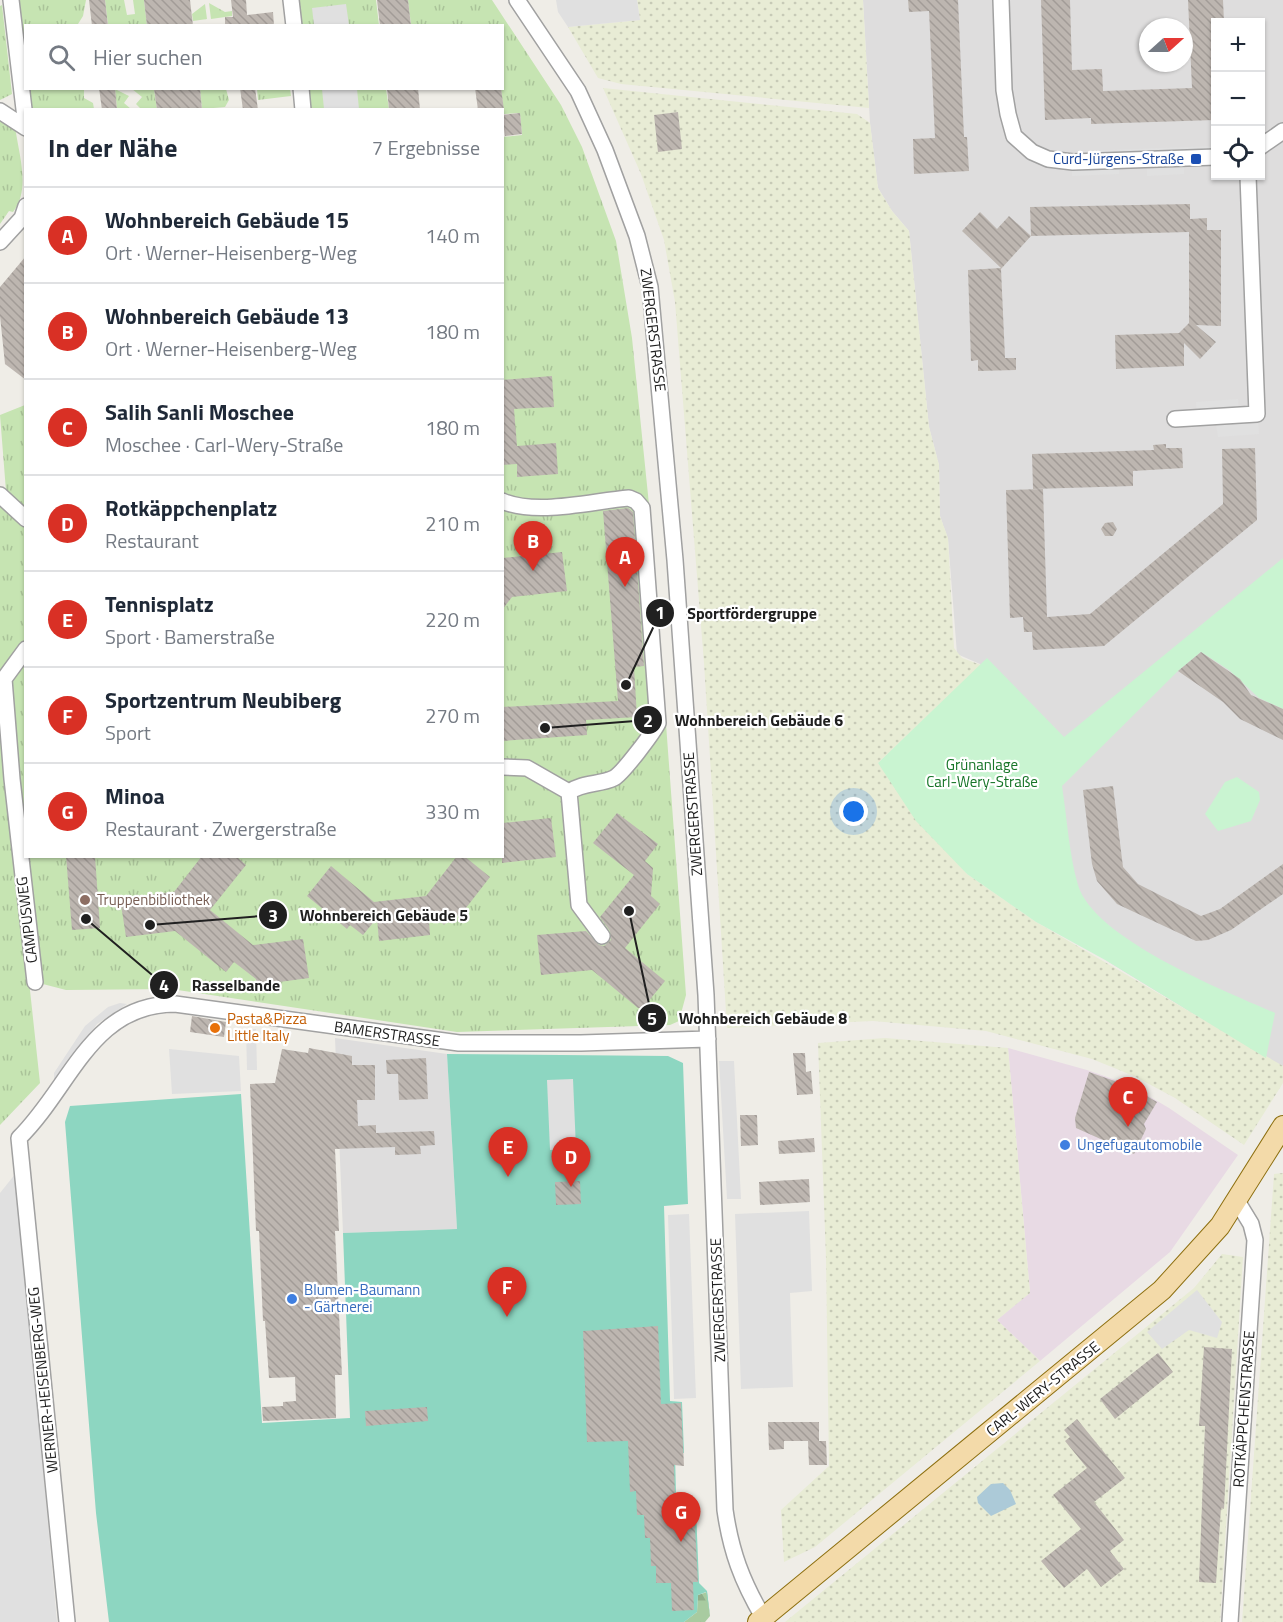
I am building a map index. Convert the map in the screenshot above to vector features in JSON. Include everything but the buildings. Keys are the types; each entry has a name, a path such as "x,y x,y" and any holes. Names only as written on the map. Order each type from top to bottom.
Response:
{"main road":[{"name":"CARL-WERY-STRASSE","path":"761,1620 1142,1307 1203,1248 1280,1135"}],"street":[{"path":"11,0 24,110"},
{"path":"291,0 294,24"},
{"name":"ZWERGERSTRASSE","path":"518,0 578,91 606,150 638,236 650,287 675,560 708,1039 725,1510 731,1547 761,1620"},
{"path":"1001,0 1004,90 1008,114 1014,136 1032,152 1048,159 1073,162 1211,157"},
{"path":"301,90 303,108"},
{"path":"0,111 24,126"},
{"path":"1265,144 1283,131"},
{"path":"1175,419 1257,414 1248,180"},
{"path":"0,242 21,218 24,211"},
{"path":"0,495 24,517"},
{"path":"504,502 514,507 564,506 629,498 636,501 642,508 658,723 651,737 614,778 588,783 569,792"},
{"name":"CAMPUSWEG","path":"24,652 4,680 16,820 35,982"},
{"path":"504,767 527,768 569,792"},
{"path":"0,793 12,779"},
{"path":"569,792 579,905 602,936"},
{"path":"0,803 8,806 16,820"},
{"name":"BAMERSTRASSE","path":"19,1138 38,1120 87,1049 111,1024 126,1014 155,1004 175,1004 459,1043 581,1043 708,1039"},
{"name":"WERNER-HEISENBERG-WEG","path":"19,1138 66,1622"},
{"name":"ROTKÄPPCHENSTRASSE","path":"1230,1622 1255,1240 1251,1224 1237,1201"}],"shaded area":[{"path":"556,0 637,0 640,20 568,27 558,12"},
{"path":"863,0 1283,0 1283,1066 1266,1058 1107,961 980,664 957,654 948,539 940,516 939,465 929,427 909,231 892,211 878,188 870,123"},
{"path":"346,4 349,24 314,24 312,8"},
{"path":"322,90 357,90 359,108 324,108"},
{"path":"1211,146 1211,152 1082,158 1082,151"},
{"path":"1184,167 1184,174 1147,176 1147,169"},
{"path":"1119,168 1119,174 1072,176 1072,171"},
{"path":"1238,399 1239,411 1197,415 1196,402"},
{"path":"1258,421 1259,434 1218,437 1216,424"},
{"path":"120,1003 127,1004 97,1024 54,1084 54,1073 85,1026 108,1007"},
{"path":"246,1029 256,1029 257,1070 247,1070"},
{"path":"335,1038 447,1054 457,1229 343,1233"},
{"path":"1008,1048 1087,1070 1130,1085 1169,1108 1238,1155 1170,1252 1040,1361 997,1320 1030,1292"},
{"path":"169,1049 239,1056 241,1091 172,1094"},
{"path":"719,1061 734,1061 741,1199 727,1199"},
{"path":"573,1079 576,1149 550,1150 547,1080"},
{"path":"16,1173 57,1622 0,1622 0,1193"},
{"path":"809,1211 812,1291 790,1293 793,1387 741,1389 735,1214"},
{"path":"689,1214 696,1398 674,1399 668,1215"},
{"path":"1197,1290 1222,1322 1217,1338 1189,1330 1162,1349 1147,1332"}],"green space":[{"path":"17,0 86,0 83,16 78,24 24,24 24,59"},
{"path":"105,0 124,0 127,15 135,14 133,0 144,0 147,24 108,24"},
{"path":"298,0 376,0 379,24 301,24"},
{"path":"408,0 492,0 561,105 582,147 616,241 632,338 652,534 686,995 679,1021 670,1025 457,1032 171,989 66,990 39,983 25,858 504,858 504,137 522,135 520,113 504,114 501,90 504,90 504,24 411,24"},
{"path":"637,0 863,0 869,108 621,84 598,78 568,27 640,20"},
{"path":"209,3 225,12 232,11 232,16 211,19"},
{"path":"205,4 207,19 193,21 192,14"},
{"path":"2,5 12,94 0,100 0,6"},
{"path":"603,88 857,114 870,123 878,188 892,211 909,231 929,427 939,465 940,516 948,538 954,648 962,658 981,665 878,763 967,874 1036,922 1283,1066 1283,1083 1244,1145 1175,1098 1134,1076 1092,1059 986,1031 873,1021 727,1028 704,663 675,302 664,240 641,174"},
{"path":"28,90 84,90 84,98 93,103 94,108 31,108"},
{"path":"115,90 129,96 124,103 130,108 117,108"},
{"path":"133,90 154,90 157,108 140,108 136,104 142,97"},
{"path":"200,90 226,90 229,100 225,107 202,108"},
{"path":"257,90 290,90 291,96 258,100"},
{"path":"308,90 386,90 389,108 311,108"},
{"path":"0,117 15,127 22,184 18,204 13,212 9,211 0,224"},
{"path":"24,405 24,510 6,491 0,415"},
{"path":"0,504 24,524 24,642 6,662 0,674"},
{"name":"Grünanlage Carl-Wery-Straße","path":"1283,558 1283,709 1259,698 1229,670 1201,652 1178,671 1062,786 1075,873 1078,885 1089,905 1108,925 1164,961 1275,1013 1266,1058 1107,961 1036,922 967,874 916,821 878,763 987,658 1064,737"},
{"path":"24,660 24,850 16,779 10,686"},
{"path":"0,712 40,1083 0,1125"},
{"path":"1237,777 1259,792 1260,800 1251,821 1218,831 1205,814 1225,782"},
{"path":"885,1038 1008,1048 1030,1293 997,1320 1040,1361 815,1547 784,1562 781,1510 829,1466 826,1258 818,1043"},
{"path":"447,1054 668,1056 683,1063 688,1204 664,1206 670,1401 682,1402 684,1453 675,1454 676,1494 682,1494 696,1510 699,1583 707,1591 710,1616 706,1592 698,1595 697,1612 684,1622 109,1622 96,1513 65,1122 70,1106 241,1094 262,1423 350,1418 343,1233 457,1229"},
{"path":"1283,1173 1283,1622 1242,1622 1274,1174"},
{"path":"1222,1254 1243,1257 1220,1622 785,1622 1194,1288"},
{"path":"707,1592 710,1616 705,1622 684,1622 697,1612 698,1595"}],"water":[{"path":"1003,1483 1010,1490 1016,1504 991,1516 978,1503 977,1497 991,1484"}],"place":[{"name":"Curd-Jürgens-Straße","path":"1196,159"},
{"name":"Wohnbereich Gebäude 13","path":"533,571"},
{"name":"Wohnbereich Gebäude 15","path":"625,587"},
{"name":"Sportfördergruppe","path":"626,685"},
{"name":"Wohnbereich Gebäude 6","path":"545,728"},
{"name":"Truppenbibliothek","path":"85,900"},
{"name":"Wohnbereich Gebäude 8","path":"629,911"},
{"name":"Rasselbande","path":"86,919"},
{"name":"Wohnbereich Gebäude 5","path":"150,925"},
{"name":"Pasta&Pizza Little Italy","path":"215,1028"},
{"name":"Salih Sanli Moschee","path":"1128,1127"},
{"name":"Ungefugautomobile","path":"1065,1145"},
{"name":"Tennisplatz","path":"508,1177"},
{"name":"Rotkäppchenplatz","path":"571,1187"},
{"name":"Blumen-Baumann - Gärtnerei","path":"292,1299"},
{"name":"Sportzentrum Neubiberg","path":"507,1317"},
{"name":"Minoa","path":"681,1542"}]}
